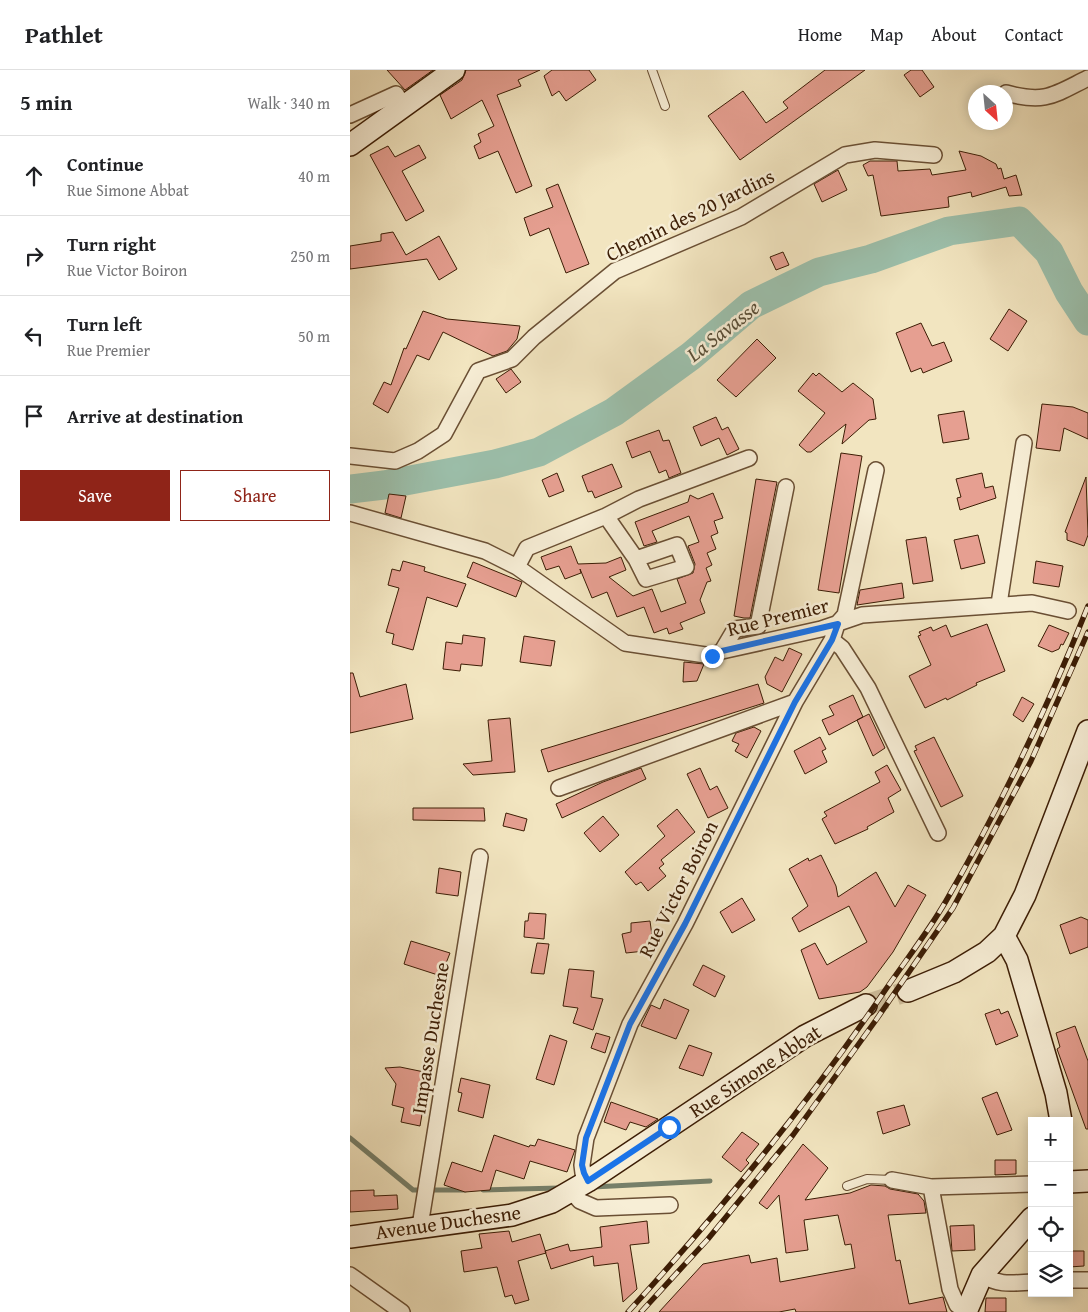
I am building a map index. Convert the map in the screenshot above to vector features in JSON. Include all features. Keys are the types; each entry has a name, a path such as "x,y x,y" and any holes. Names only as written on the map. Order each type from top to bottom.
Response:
{"main road":[{"path":"350,145 454,70"},
{"path":"908,991 954,972 987,952 1004,936 1025,895 1088,731"},
{"path":"1004,936 1017,960 1056,1093 1060,1117"},
{"name":"Rue Simone Abbat","path":"580,1186 805,1036 866,1005"},
{"path":"1073,1182 1088,1182"},
{"name":"Avenue Duchesne","path":"350,1237 512,1215 533,1209 580,1186"},
{"path":"966,1311 982,1275 1028,1223"}],"street":[{"path":"1013,94 1022,97 1050,98 1088,78"},
{"path":"350,114 396,94 404,107"},
{"name":"Chemin des 20 Jardins","path":"350,456 395,461 418,451 444,434 478,371 512,359 547,326 616,271 741,217 845,154 875,150 934,155"},
{"path":"999,604 1024,443"},
{"path":"517,568 527,548 606,516 639,499 749,458"},
{"name":"Rue Victor Boiron","path":"580,1186 584,1173 582,1165 586,1138 630,1024 685,924 795,702 832,640 838,624 845,615 876,470"},
{"path":"722,651 735,629 758,626 786,487"},
{"name":"Rue Premier","path":"350,514 485,551 517,568 625,643 712,656 722,651 838,624 862,615 1032,603 1068,611"},
{"path":"606,516 636,559"},
{"path":"832,640 842,648 868,688 938,833"},
{"path":"559,788 795,702"},
{"name":"Impasse Duchesne","path":"420,1226 480,857"},
{"path":"892,1180 931,1187 1028,1184"},
{"path":"580,1186 580,1201 596,1208 670,1205"},
{"path":"931,1187 950,1289 957,1305 966,1311"},
{"path":"350,1275 402,1312"},
{"path":"982,1275 993,1282 1002,1284 1028,1282"},
{"path":"1073,1280 1088,1280"}],"lane":[{"path":"652,70 665,106"},
{"path":"847,1186 867,1179 892,1180"}],"building":[{"path":"387,70 433,70 405,90"},
{"path":"466,70 540,70 518,80 521,86 497,95 532,186 516,193 498,151 479,159 474,146 481,142 478,134 494,126 482,100 451,119 440,95 462,80"},
{"path":"552,70 589,70 596,80 566,101 559,91 552,96 544,76"},
{"path":"825,70 865,70 740,160 708,116 743,91 766,123 788,108 783,102"},
{"path":"911,70 922,70 934,87 920,97 904,75"},
{"path":"419,145 426,158 402,171 424,211 406,221 370,155 388,146 395,157"},
{"path":"959,151 981,156 996,164 998,169 1001,168 1004,179 1016,175 1022,195 1009,196 1006,187 972,197 971,192 948,197 949,207 881,216 873,175 868,176 863,165 870,161 897,161 898,171 930,169 932,175 966,170"},
{"path":"838,170 847,190 822,202 814,184"},
{"path":"558,184 589,264 566,273 549,228 530,236 524,218 553,207 546,189"},
{"path":"393,232 406,255 439,236 457,269 439,280 427,259 350,269 350,246 381,241 381,234"},
{"path":"783,252 789,265 776,270 770,257"},
{"path":"1009,309 1027,321 1008,351 990,339"},
{"path":"423,311 447,319 520,326 517,339 507,351 493,356 443,332 429,360 417,355 388,413 373,404 384,382 391,385 404,348 406,349"},
{"path":"921,323 932,346 944,342 952,361 923,373 921,368 911,372 896,333"},
{"path":"757,339 776,358 736,397 717,380"},
{"path":"511,369 521,382 506,393 496,379"},
{"path":"813,373 816,376 819,373 842,392 853,383 873,399 876,419 869,420 842,444 846,424 811,452 807,452 799,445 825,413 798,391"},
{"path":"1042,404 1073,407 1088,413 1088,439 1064,428 1060,451 1036,448"},
{"path":"964,411 969,439 943,443 938,415"},
{"path":"716,417 722,430 728,427 739,449 727,455 719,438 701,446 693,427"},
{"path":"659,430 663,441 669,440 681,473 669,478 666,470 659,473 650,451 632,458 626,442"},
{"path":"841,453 862,456 839,593 818,590"},
{"path":"612,464 622,487 595,498 592,491 588,492 582,476"},
{"path":"557,473 564,491 549,497 542,480"},
{"path":"982,473 985,488 993,486 996,498 960,510 957,498 961,497 956,479"},
{"path":"1086,477 1088,535 1084,546 1067,540 1067,533 1065,532"},
{"path":"756,479 777,482 750,618 744,618 734,616"},
{"path":"713,493 723,518 714,521 718,533 711,536 716,549 707,553 712,565 706,568 711,581 707,582 700,600 705,613 680,623 683,629 669,634 667,628 654,633 644,607 617,617 607,592 592,598 580,569 581,573 565,579 559,566 546,570 541,557 571,546 578,564 606,563 621,557 626,570 609,577 633,596 652,589 661,612 686,603 677,579 693,573 695,564 688,546 699,542 689,516 652,531 657,542 644,546 635,522 688,502 690,495 698,499"},
{"path":"389,494 406,496 401,518 385,513"},
{"path":"978,535 985,563 961,569 954,540"},
{"path":"926,537 933,581 913,584 906,540"},
{"path":"403,561 425,567 424,571 466,584 457,607 427,597 413,650 392,644 394,634 386,632 399,588 388,585 392,569 400,571"},
{"path":"1036,561 1063,566 1059,587 1033,583"},
{"path":"473,562 522,582 516,597 467,577"},
{"path":"902,583 904,598 857,605 860,590"},
{"path":"987,624 1005,671 976,683 977,685 947,700 946,698 925,708 909,676 931,665 918,636 921,635 919,632 931,627 933,631 946,625 951,637"},
{"path":"1049,625 1069,633 1063,645 1061,644 1059,649 1052,652 1038,646"},
{"path":"463,635 485,638 482,666 461,664 460,671 443,669 446,642 462,644"},
{"path":"524,636 555,641 551,666 520,662"},
{"path":"789,648 802,654 782,692 767,684 765,677 775,657 783,661"},
{"path":"684,662 704,664 697,681 683,682"},
{"path":"350,673 353,673 360,697 406,684 413,719 350,733"},
{"path":"758,684 764,703 548,772 541,750"},
{"path":"853,695 863,717 829,735 822,720 834,715 829,706"},
{"path":"1022,697 1034,704 1023,722 1013,715"},
{"path":"869,714 885,748 873,756 857,720"},
{"path":"510,718 515,772 473,775 463,764 492,761 488,720"},
{"path":"754,727 761,731 747,758 735,751 739,744 732,741 736,733"},
{"path":"820,737 826,749 822,751 827,762 805,774 794,751"},
{"path":"934,737 963,796 941,807 914,751 917,750 915,746"},
{"path":"887,765 901,790 888,798 894,812 867,827 868,829 835,844 822,819 827,816 824,812 880,782 875,772"},
{"path":"641,768 646,779 562,818 556,804 603,782"},
{"path":"700,768 710,790 717,786 728,808 708,818 687,774"},
{"path":"413,808 484,808 485,821 413,820"},
{"path":"677,809 695,832 661,860 664,864 659,868 666,876 648,891 641,882 636,885 625,872 665,836 657,826"},
{"path":"506,813 527,819 524,831 503,826"},
{"path":"603,816 619,835 600,852 584,833"},
{"path":"821,855 836,886 838,897 876,872 895,907 908,885 926,895 893,952 867,987 860,992 819,999 801,950 815,943 827,965 867,942 849,906 799,932 792,918 808,906 789,869 808,858 809,861"},
{"path":"439,868 461,872 458,896 436,893"},
{"path":"742,898 755,920 732,933 720,912"},
{"path":"529,913 546,914 544,939 524,937 525,921 528,921"},
{"path":"1081,917 1088,920 1088,947 1070,954 1060,925"},
{"path":"650,921 654,950 626,953 622,934 631,932 631,923"},
{"path":"411,941 450,953 441,976 404,964"},
{"path":"537,943 549,944 544,974 531,973"},
{"path":"703,965 725,976 715,997 693,985"},
{"path":"569,969 594,971 591,997 603,999 593,1030 573,1023 578,1008 563,1006"},
{"path":"664,999 689,1010 676,1039 641,1026 651,1005 660,1009"},
{"path":"999,1009 1001,1014 1008,1011 1018,1036 996,1045 985,1014"},
{"path":"1075,1026 1088,1061 1088,1129 1086,1129 1057,1049 1060,1047 1056,1033"},
{"path":"596,1033 610,1037 605,1053 591,1048"},
{"path":"550,1035 567,1041 554,1085 536,1079"},
{"path":"689,1045 712,1053 703,1076 679,1068"},
{"path":"400,1067 429,1073 420,1126 401,1122 404,1108 392,1105 396,1084 385,1068"},
{"path":"461,1078 490,1085 483,1118 458,1111 462,1093 458,1092"},
{"path":"997,1092 1012,1130 997,1135 982,1098"},
{"path":"611,1102 658,1119 646,1127 630,1122 626,1130 604,1122"},
{"path":"904,1105 910,1125 883,1134 877,1112"},
{"path":"742,1132 759,1144 746,1160 749,1163 741,1172 722,1157"},
{"path":"494,1135 529,1147 530,1145 535,1146 538,1139 575,1150 567,1172 530,1161 524,1179 496,1170 490,1190 465,1192 444,1185 452,1162 482,1172"},
{"path":"803,1144 828,1168 805,1200 850,1193 871,1185 885,1186 890,1189 918,1194 924,1201 926,1213 888,1215 896,1261 900,1260 909,1304 943,1297 947,1312 796,1312 795,1309 779,1312 659,1312 703,1264 749,1255 751,1263 777,1258 780,1282 855,1268 851,1244 845,1245 838,1215 804,1220 808,1250 786,1253 779,1195 767,1209 759,1203"},
{"path":"995,1160 1016,1160 1016,1174 995,1175"},
{"path":"374,1190 374,1196 397,1195 398,1209 350,1212 350,1191"},
{"path":"647,1221 649,1243 630,1245 637,1289 623,1302 618,1263 594,1266 593,1256 551,1269 545,1251 568,1244 570,1251 602,1247 600,1227"},
{"path":"974,1225 975,1250 952,1251 950,1226"},
{"path":"509,1231 512,1242 540,1234 546,1253 518,1261 529,1300 515,1304 512,1295 505,1297 497,1267 464,1272 461,1251 482,1248 479,1234"},
{"path":"1073,1251 1084,1251 1084,1266 1073,1267"},
{"path":"986,1298 1006,1298 1006,1312 985,1312"}],"waterway":[{"name":"La Savasse","path":"350,489 384,485 495,464 539,452 614,412 691,356 751,305 819,272 871,259 949,231 1019,221 1049,252 1069,292 1088,321"},
{"path":"350,1138 413,1190 465,1190"},
{"path":"593,1187 710,1181"},
{"path":"483,1190 560,1188"}],"tunnel":[{"path":"866,1005 908,991"}],"railway":[{"path":"628,1312 697,1235 795,1115 932,924 966,865 1022,756 1057,681 1088,606"},
{"path":"641,1312 708,1239 793,1135 876,1020 953,908 1031,761 1088,632"}],"route":[{"path":"669,1127 588,1181 582,1165 586,1138 630,1024 685,924 795,702 832,640 838,624 722,651 712,656"}]}
